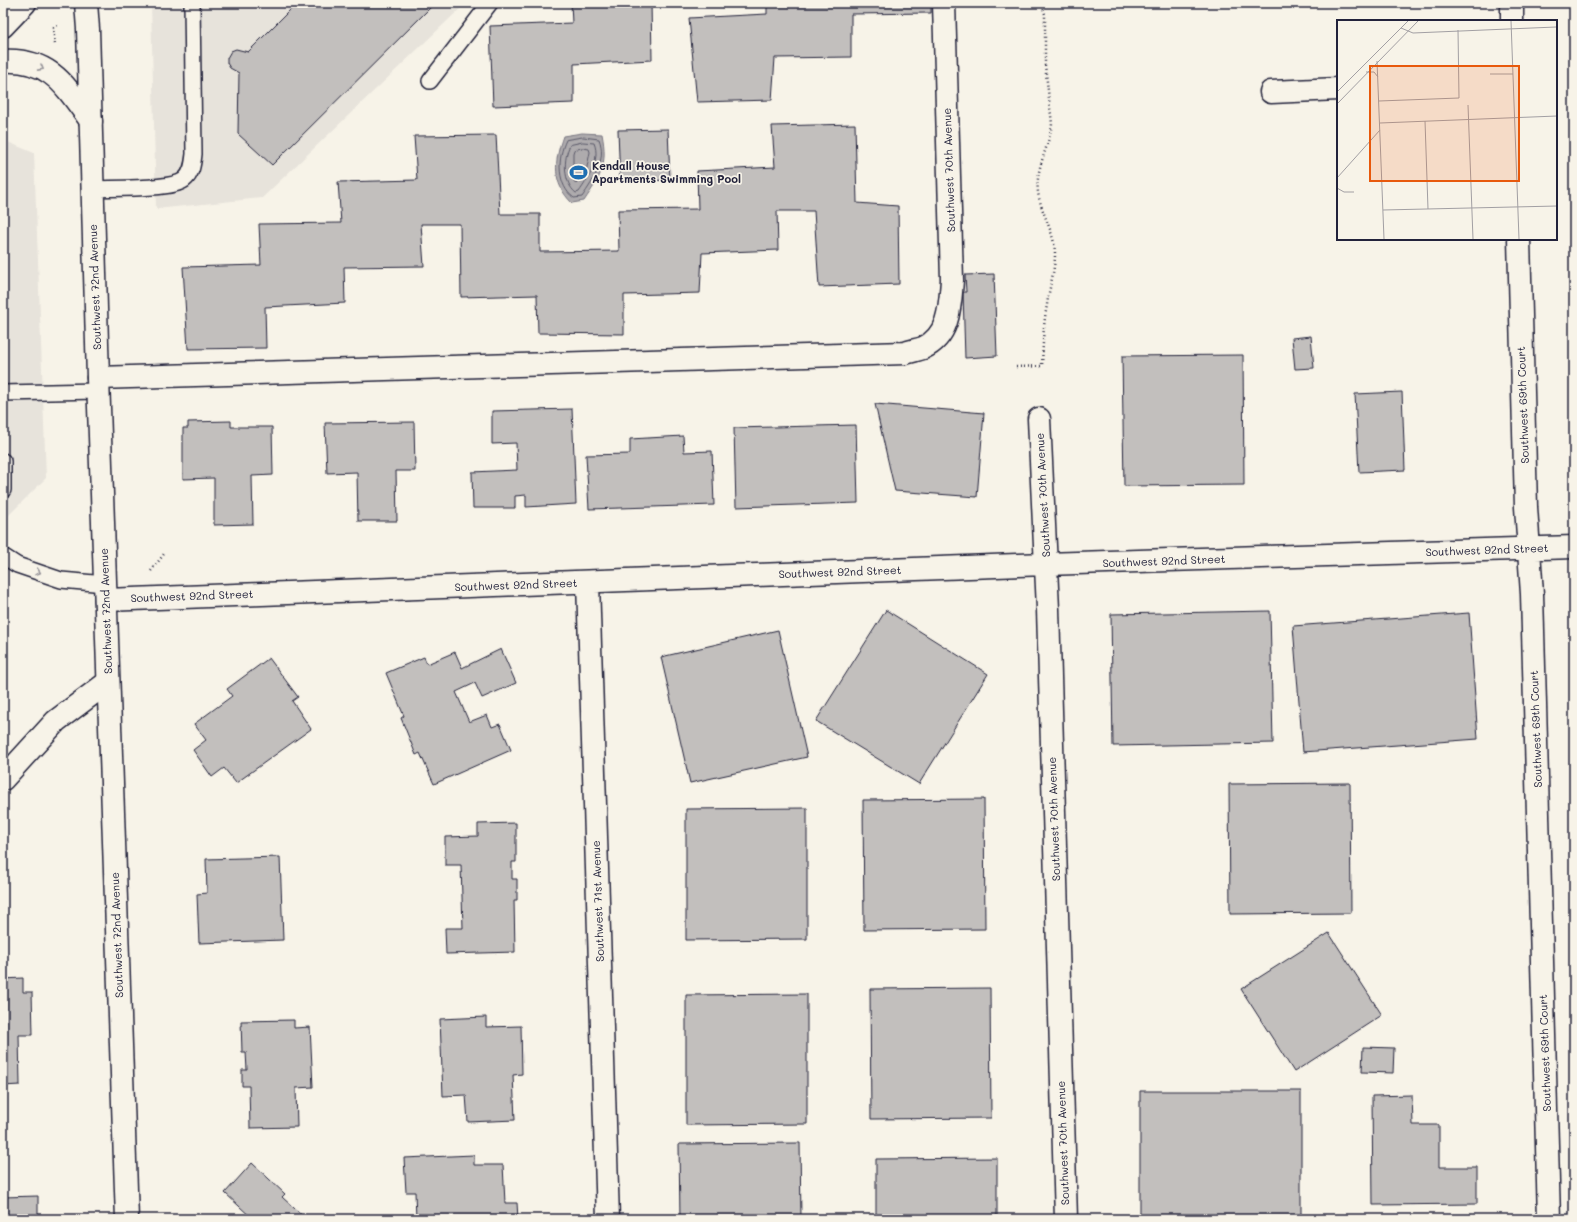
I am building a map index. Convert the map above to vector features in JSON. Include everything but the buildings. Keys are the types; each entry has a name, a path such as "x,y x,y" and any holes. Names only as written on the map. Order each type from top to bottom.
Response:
{"main road":[{"name":"Southwest 72nd Avenue","path":"86,3 127,1219"},
{"name":"Southwest 70th Avenue","path":"98,384 905,353 924,347 939,335 946,324 952,280 944,3"},
{"path":"1512,3 1512,20"},
{"path":"3,62 29,62 40,66 59,80 69,91 91,122"},
{"path":"1271,92 1337,89"},
{"name":"Southwest 69th Court","path":"1519,240 1526,507 1532,594 1549,1219"},
{"name":"Southwest 70th Avenue","path":"1039,420 1046,564 1066,1219"},
{"name":"Southwest 92nd Street","path":"106,592 588,582 1046,564 1574,547"},
{"name":"Southwest 71st Avenue","path":"588,582 608,1219"},
{"path":"3,779 56,721 108,682"}],"lane":[{"path":"93,188 169,185 184,180 192,170 194,154 192,3"},
{"path":"430,81 490,3"},
{"path":"3,393 98,384"},
{"path":"3,461 3,490"},
{"path":"3,556 18,565 61,580 106,592"}],"path":[{"path":"1016,367 1042,366 1047,306 1054,263 1053,239 1042,211 1038,184 1040,167 1052,124 1045,65 1045,14 1041,3"},
{"path":"56,47 54,28 64,24"},
{"path":"152,570 164,554"}],"shaded area":[{"path":"151,3 466,3 262,198 156,209"},
{"path":"3,140 34,153 46,478 3,521"}],"water":[{"name":"Kendall House Apartments Swimming Pool","path":"582,133 602,134 604,154 602,170 584,201 572,203 561,188 558,180 558,155 563,136"}],"place":[{"name":"Kendall House Apartments Swimming Pool","path":"579,172"}]}
